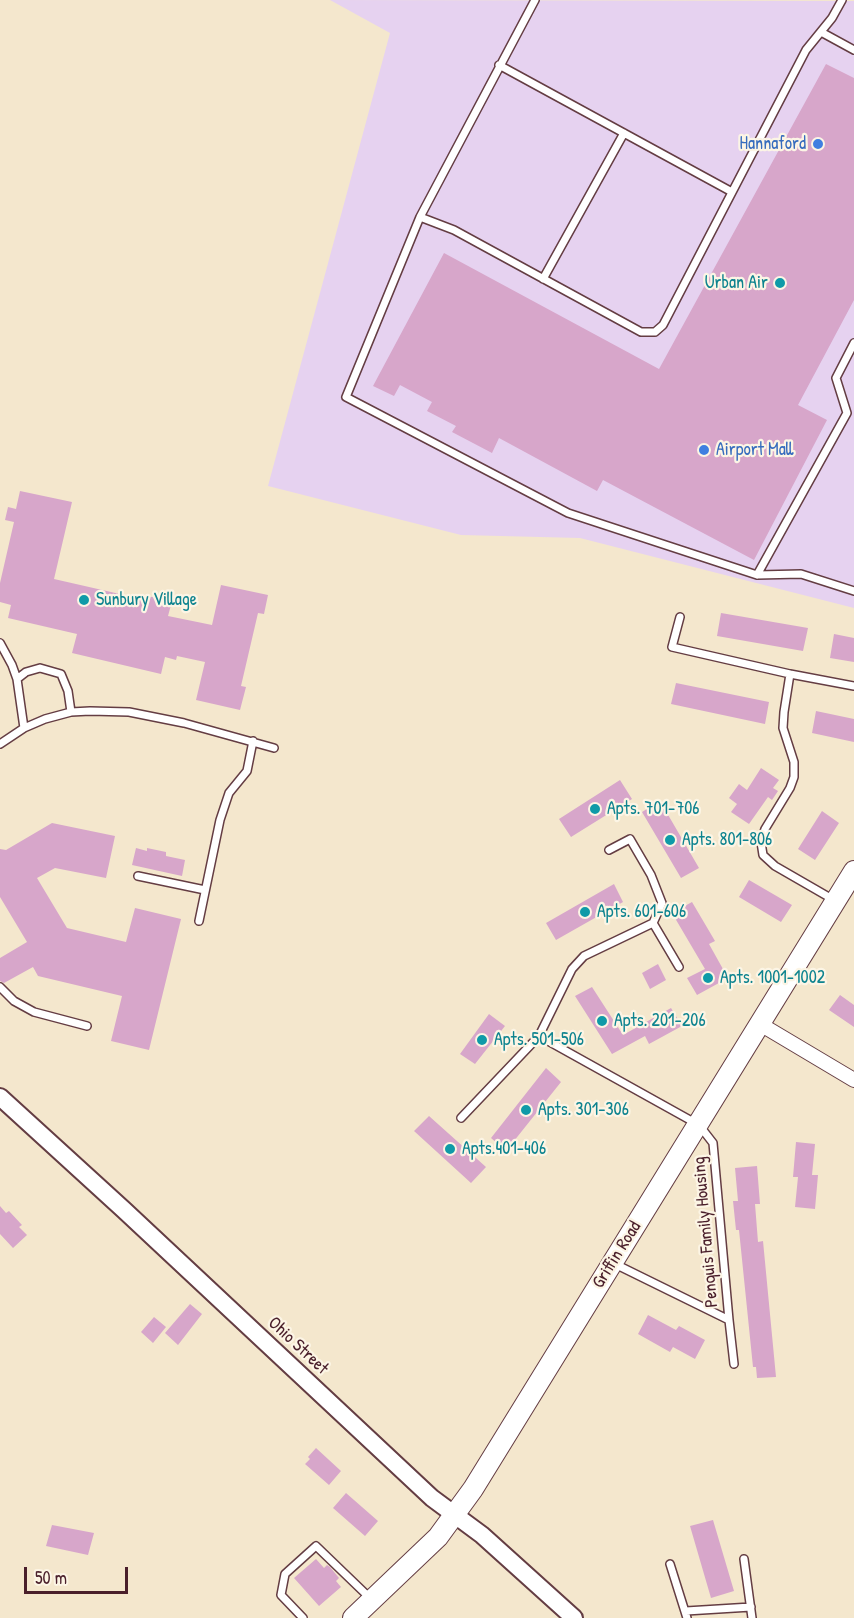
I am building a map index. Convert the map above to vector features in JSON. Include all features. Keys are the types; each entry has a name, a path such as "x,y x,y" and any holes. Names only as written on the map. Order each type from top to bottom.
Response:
{"main road":[{"name":"Griffin Road","path":"353,1618 438,1537 456,1515 854,871"}],"street":[{"path":"760,1024 854,1080"},
{"name":"Ohio Street","path":"0,1097 432,1498 482,1535 574,1618"}],"lane":[{"path":"535,0 420,217 346,397 568,513 757,575 801,574 854,591"},
{"path":"420,217 454,230 641,332 655,332 663,325 806,50 842,0"},
{"path":"821,32 854,50"},
{"path":"499,65 732,192"},
{"path":"543,279 624,133"},
{"path":"757,575 847,413 836,378 854,343"},
{"path":"680,617 672,647 854,686"},
{"path":"0,643 17,680 24,728"},
{"path":"17,680 26,672 40,668 61,674 68,691 71,712"},
{"path":"790,674 783,728 794,762 794,777 790,788 765,829 761,843 763,855 775,866 836,901"},
{"path":"0,744 24,728 71,712 129,712 184,723 274,748"},
{"path":"199,921 219,820 229,793 246,771 253,741"},
{"path":"461,1118 539,1036 572,969 584,956 652,923 663,903 651,875 630,839 609,850"},
{"path":"138,876 205,890"},
{"path":"652,923 679,968"},
{"path":"0,987 14,1001 34,1012 87,1026"},
{"path":"539,1036 699,1125"},
{"name":"Penquis Family Housing","path":"699,1125 713,1143 729,1320"},
{"name":"Penquis Family Housing","path":"613,1263 729,1320"},
{"path":"729,1320 734,1364"},
{"path":"303,1618 281,1595 285,1574 316,1546 372,1600"},
{"path":"744,1559 752,1618"},
{"path":"670,1564 687,1615 751,1607"}],"shaded area":[{"path":"330,0 854,1 854,608 580,538 461,535 268,486 390,33"}],"building":[{"path":"826,64 854,78 854,300 798,405 827,420 754,560 603,480 597,491 499,438 492,453 452,432 456,426 427,411 432,402 400,385 394,396 373,386 444,253 659,369"},
{"name":"Sunbury Village","path":"20,491 72,502 54,579 146,600 147,596 172,601 168,616 212,625 221,585 268,595 264,614 258,613 241,686 246,687 240,710 196,700 205,662 177,656 176,660 165,657 161,674 72,653 77,634 8,618 11,605 0,602 0,583 14,522 5,520 8,507 16,509"},
{"path":"721,613 808,628 803,651 717,636"},
{"path":"834,634 854,638 854,662 830,658"},
{"path":"676,683 769,702 765,724 671,704"},
{"path":"816,711 854,719 854,742 812,733"},
{"path":"761,768 779,780 773,788 778,791 772,800 768,797 749,824 731,812 737,804 729,798 739,784 747,790"},
{"name":"Apts. 701-706","path":"620,780 632,799 571,837 559,819"},
{"name":"Apts. 801-806","path":"660,801 699,868 681,878 642,812"},
{"path":"822,811 839,823 815,860 798,849"},
{"path":"52,823 115,836 106,878 55,868 37,878 67,928 126,942 135,908 181,919 149,1050 111,1041 122,996 38,976 33,967 4,983 0,981 0,958 27,942 0,897 0,849 6,850"},
{"path":"136,848 166,852 166,856 185,860 182,876 132,865"},
{"path":"749,880 792,905 781,922 739,897"},
{"name":"Apts. 601-606","path":"614,884 623,902 556,940 546,923"},
{"path":"692,902 715,941 709,944 728,978 697,995 687,978 705,969 672,913"},
{"path":"658,964 666,980 650,989 642,973"},
{"path":"592,987 623,1035 671,1008 682,1026 649,1044 645,1036 612,1054 575,996"},
{"path":"840,995 854,1005 854,1027 829,1010"},
{"name":"Apts. 501-506","path":"489,1014 505,1026 475,1064 460,1054"},
{"name":"Apts. 301-306","path":"546,1068 561,1082 506,1151 491,1138"},
{"name":"Apts.401-406","path":"429,1116 486,1167 471,1183 414,1131"},
{"path":"796,1142 815,1144 812,1175 818,1175 815,1209 795,1207 798,1177 793,1177"},
{"path":"757,1166 760,1204 755,1204 758,1242 763,1241 776,1377 757,1378 756,1367 753,1367 739,1230 736,1230 733,1201 738,1201 735,1168"},
{"path":"0,1206 6,1213 9,1211 22,1225 19,1227 27,1235 13,1248 0,1234"},
{"path":"190,1304 202,1314 178,1345 165,1333"},
{"path":"648,1315 676,1330 679,1326 705,1340 695,1359 673,1347 670,1352 638,1334"},
{"path":"154,1317 166,1327 153,1343 141,1332"},
{"path":"316,1448 341,1471 329,1485 305,1464"},
{"path":"346,1493 378,1521 365,1536 333,1508"},
{"path":"713,1520 734,1591 711,1598 690,1526"},
{"path":"52,1525 94,1533 88,1555 46,1546"},
{"path":"316,1559 324,1568 327,1565 330,1567 339,1578 336,1581 341,1587 319,1606 294,1578"}],"place":[{"name":"Hannaford","path":"818,144"},
{"name":"Urban Air","path":"780,283"},
{"name":"Airport Mall","path":"704,450"},
{"name":"Sunbury Village","path":"84,600"},
{"name":"Apts. 701-706","path":"595,809"},
{"name":"Apts. 801-806","path":"670,840"},
{"name":"Apts. 601-606","path":"585,912"},
{"name":"Apts. 1001-1002","path":"708,978"},
{"name":"Apts. 201-206","path":"602,1021"},
{"name":"Apts. 501-506","path":"482,1040"},
{"name":"Apts. 301-306","path":"526,1110"},
{"name":"Apts.401-406","path":"450,1149"}]}
